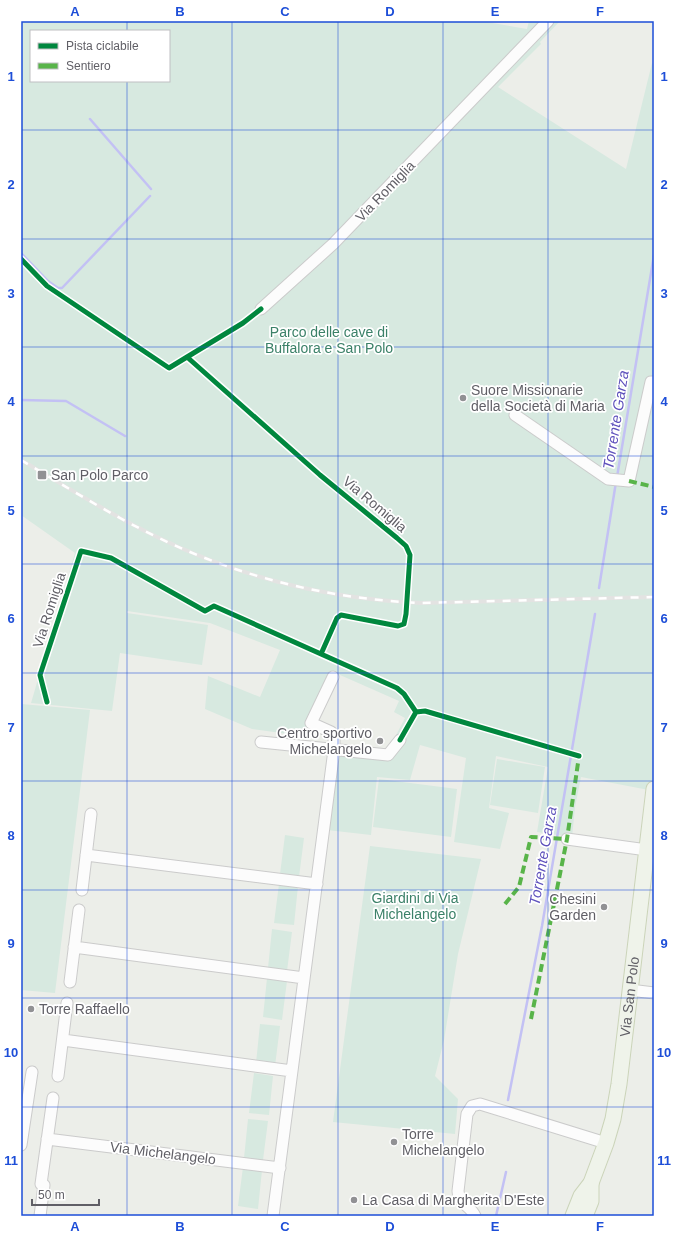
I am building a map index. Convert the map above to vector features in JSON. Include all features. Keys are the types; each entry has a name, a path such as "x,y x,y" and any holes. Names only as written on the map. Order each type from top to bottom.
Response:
{"main road":[{"name":"Via San Polo","path":"573,1216 581,1196 591,1183 613,1119 619,1084 654,789"},
{"name":"Via San Polo","path":"585,1216 591,1201 591,1183"}],"street":[{"name":"Via Romiglia","path":"261,308 333,244 548,21"},
{"path":"515,415 608,479 629,481 651,382 654,382"},
{"path":"274,1216 334,750 334,737 331,732 311,723 333,677"},
{"path":"261,742 388,755 400,740"},
{"path":"82,890 91,814"},
{"path":"567,839 647,850"},
{"path":"86,855 316,884"},
{"path":"70,982 79,910"},
{"path":"74,947 304,978"},
{"path":"630,990 654,993"},
{"path":"58,1076 67,1003"},
{"path":"62,1040 292,1070"},
{"path":"21,1146 32,1072"},
{"path":"40,1216 47,1139 53,1098"},
{"path":"475,1216 458,1197 467,1114 472,1106 480,1104 606,1143"},
{"name":"Via Michelangelo","path":"47,1139 280,1168"}],"green space":[{"name":"Parco delle cave di Buffalora e San Polo","path":"21,21 481,21 527,29 529,21 560,21 540,42 541,44 498,87 626,169 652,63 654,65 654,791 581,777 575,807 572,837 537,832 548,767 496,756 489,808 509,813 500,849 454,842 466,758 420,745 410,780 377,777 371,835 327,830 339,753 384,758 405,718 394,712 399,701 331,671 303,736 252,729 205,709 208,676 260,697 280,650 210,623 127,611 127,613 208,625 202,665 120,653 112,711 31,703 75,553 21,515"},
{"path":"21,704 90,710 55,993 21,990"},
{"path":"497,759 545,767 538,813 490,805"},
{"path":"379,779 457,789 451,837 373,827"},
{"path":"285,835 304,838 299,877 280,874"},
{"name":"Giardini di Via Michelangelo","path":"370,846 481,859 458,954 444,1040 435,1076 458,1099 455,1134 333,1122"},
{"path":"279,884 298,886 294,925 274,923"},
{"path":"272,929 292,932 287,971 268,968"},
{"path":"267,978 287,981 282,1020 263,1017"},
{"path":"260,1024 280,1026 275,1066 256,1063"},
{"path":"254,1073 273,1076 269,1115 249,1113"},
{"path":"248,1119 268,1121 263,1160 244,1158"},
{"path":"243,1167 262,1170 258,1209 238,1206"}],"waterway":[{"path":"90,119 151,189"},
{"path":"21,253 48,281 58,288 62,288 150,196"},
{"name":"Torrente Garza","path":"617,477 654,255"},
{"path":"21,400 66,401 125,436"},
{"name":"Torrente Garza","path":"599,588 616,482"},
{"name":"Torrente Garza","path":"508,1100 542,926 595,614"},
{"name":"Torrente Garza","path":"496,1216 506,1172"}],"railway":[{"path":"21,460 87,500 155,536 186,550 251,574 318,591 352,597 421,603 654,597"}],"marked path":[{"path":"629,481 654,487"},
{"path":"531,1019 567,839 579,756 577,755"},
{"path":"505,904 519,887 531,837 567,839"}],"cycle path":[{"path":"21,259 47,286 169,368 187,357 320,475 397,538 406,546 410,555 404,624 398,626 341,615 337,618 321,654 214,606 205,611 111,558 81,551 40,675 47,702"},
{"path":"187,357 243,323 261,309"},
{"path":"321,654 397,688 404,694 416,712"},
{"path":"400,740 416,712 425,711 579,756"}],"place":[{"name":"Suore Missionarie della Società di Maria","path":"463,398"},
{"name":"San Polo Parco","path":"42,475"},
{"name":"Centro sportivo Michelangelo","path":"380,741"},
{"name":"Chesini Garden","path":"604,907"},
{"name":"Torre Raffaello","path":"31,1009"},
{"name":"Torre Michelangelo","path":"394,1142"},
{"name":"La Casa di Margherita D'Este","path":"354,1200"}]}
